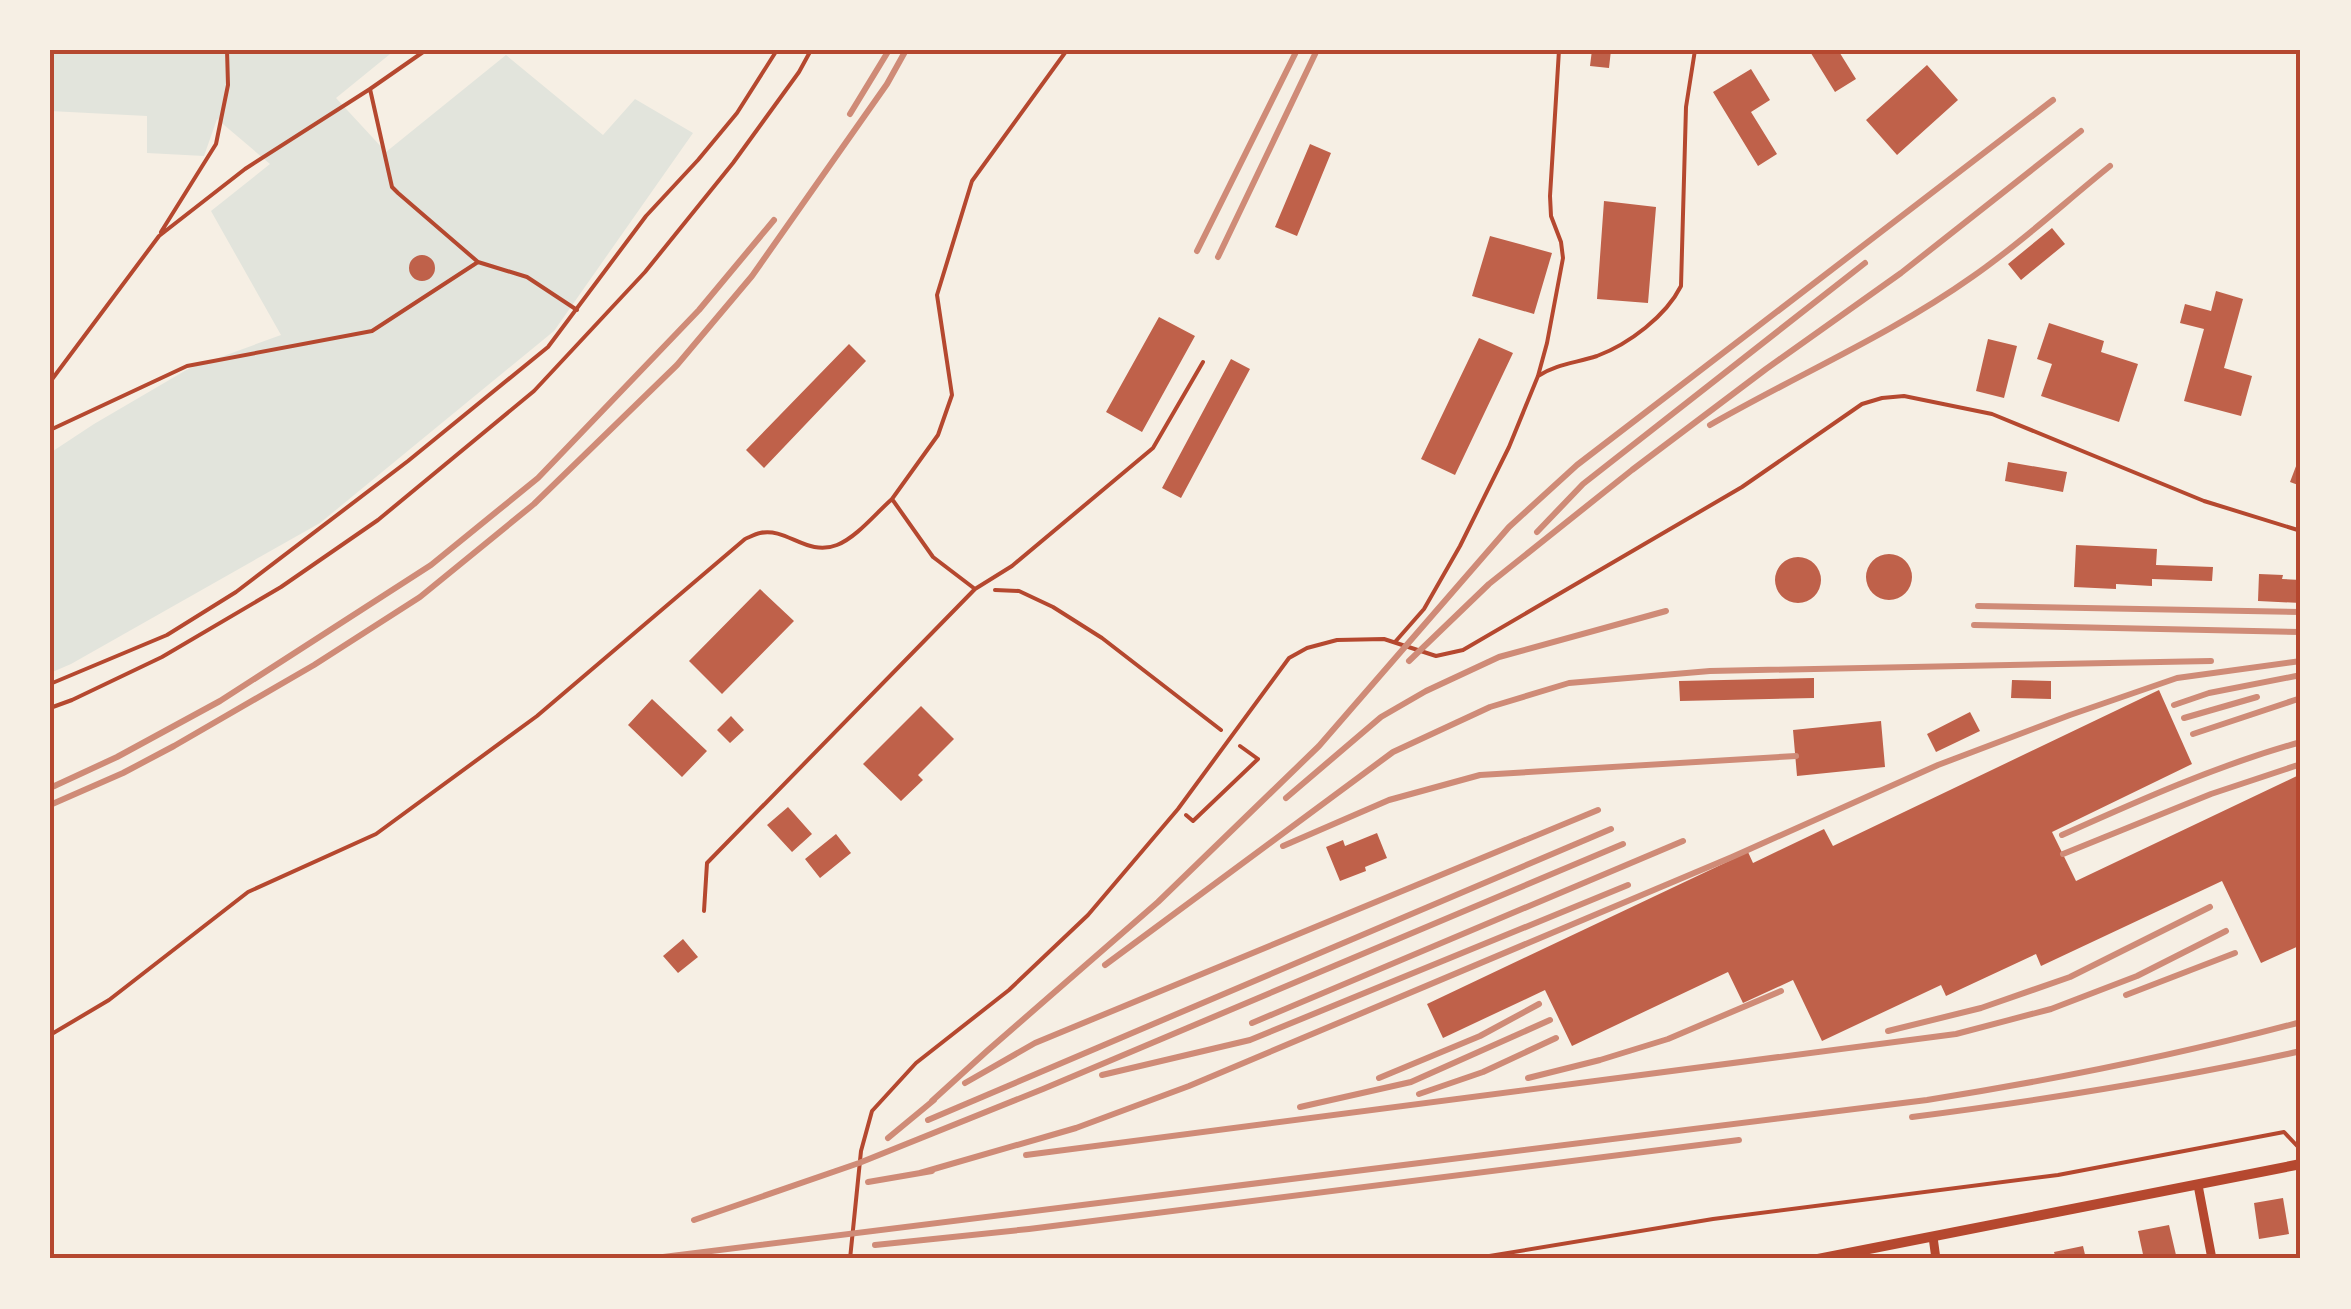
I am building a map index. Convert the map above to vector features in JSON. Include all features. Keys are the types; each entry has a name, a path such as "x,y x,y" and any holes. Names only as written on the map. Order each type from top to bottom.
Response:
{"street":[{"path":"1818,1259 2301,1164"},
{"path":"2198,1185 2212,1259"},
{"path":"1933,1237 1936,1259"}],"lane":[{"path":"50,708 162,657 282,587 378,520 534,391 645,272 733,163 811,50"},
{"path":"50,1035 109,1000 248,892 376,834 537,716 745,539 760,532 774,533 808,547 832,547 845,541 892,498 938,435 952,395 937,296 972,182 1067,50"},
{"path":"1395,642 1424,609 1460,546 1509,447 1548,343 1563,258 1550,196 1559,50"},
{"path":"1538,376 1557,366 1602,354 1626,341 1664,311 1675,297 1682,278 1686,107 1695,50"},
{"path":"704,911 707,863 975,589 1012,566 1153,448 1203,362"},
{"path":"850,1259 860,1151 872,1112 916,1063 1009,990 1088,915 1178,809 1289,658 1308,648 1337,640 1384,638 1436,656 1463,650 1742,487 1862,404 1882,398 1904,396 1992,414 2204,501 2301,531"},
{"path":"892,498 933,557 975,589"}],"path":[{"path":"50,382 159,236 216,144 228,84 227,50"},
{"path":"159,236 245,169 426,50"},
{"path":"50,684 167,635 236,592 408,461 548,347 646,216 737,113 777,50"},
{"path":"370,89 392,186 478,262 526,278 577,310"},
{"path":"50,430 187,366 372,331 478,262"},
{"path":"975,589 1019,592 1053,606 1102,638 1258,760 1194,821"},
{"path":"1471,1259 1713,1219 2058,1174 2284,1132 2301,1150"}],"shaded area":[{"path":"50,50 395,50 336,98 386,152 506,55 603,135 635,99 693,133 554,331 320,523 50,673 50,453 188,369 281,335 211,211 270,164 217,119 204,156 147,153 147,116 50,111"}],"building":[{"path":"1592,50 1611,50 1609,68 1590,66"},
{"path":"1809,50 1838,50 1856,79 1835,92"},
{"path":"1927,65 1958,100 1897,155 1866,120"},
{"path":"1751,69 1770,100 1751,112 1777,154 1758,166 1713,92"},
{"path":"1310,144 1331,153 1297,236 1275,227"},
{"path":"1604,201 1656,207 1648,303 1597,299"},
{"path":"2052,228 2065,244 2021,280 2008,264"},
{"path":"1490,236 1552,253 1534,314 1472,296"},
{"path":"422,255 431,259 435,268 431,277 422,281 413,277 409,268 413,259"},
{"path":"2216,291 2243,299 2224,368 2252,376 2241,416 2184,401 2204,329 2180,323 2185,304 2211,311"},
{"path":"1159,317 1195,336 1142,432 1106,412"},
{"path":"2049,323 2104,341 2101,352 2138,364 2119,422 2041,396 2052,364 2037,359"},
{"path":"1479,338 1513,353 1455,475 1421,459"},
{"path":"1988,339 2017,346 2004,398 1976,391"},
{"path":"849,344 866,361 764,468 746,450"},
{"path":"1231,359 1250,369 1181,498 1162,488"},
{"path":"2301,453 2301,486 2290,482"},
{"path":"2008,462 2067,472 2063,492 2005,481"},
{"path":"2076,545 2157,549 2156,565 2213,567 2212,581 2152,579 2152,586 2074,587"},
{"path":"1889,554 1905,561 1912,577 1905,593 1889,600 1873,593 1866,577 1873,561"},
{"path":"1798,557 1814,564 1821,580 1814,596 1798,603 1782,596 1775,580 1782,564"},
{"path":"2259,574 2301,580 2301,603 2258,601"},
{"path":"760,589 794,621 722,694 689,661"},
{"path":"1814,678 1814,698 1680,701 1679,681"},
{"path":"2012,680 2051,681 2051,699 2011,698"},
{"path":"2159,690 2192,764 2052,832 2076,881 2301,774 2301,945 2261,963 2222,881 2041,966 2036,954 1946,996 1941,985 1822,1041 1793,980 1743,1003 1728,972 1572,1046 1545,990 1443,1038 1427,1004 1748,852 1753,863 1824,829 1833,846"},
{"path":"652,699 707,751 682,777 628,725"},
{"path":"921,706 954,739 918,775 923,780 901,801 863,764"},
{"path":"1970,712 1980,731 1936,752 1927,734"},
{"path":"731,716 744,730 730,743 717,730"},
{"path":"1881,721 1885,767 1797,776 1793,730"},
{"path":"788,807 812,834 792,852 767,825"},
{"path":"1377,833 1387,858 1340,881 1326,847 1343,840 1345,846"},
{"path":"836,834 851,853 820,878 805,859"},
{"path":"683,939 698,957 678,973 663,956"},
{"path":"2283,1198 2289,1234 2259,1239 2254,1203"},
{"path":"2169,1225 2176,1255 2144,1259 2138,1231"},
{"path":"2083,1246 2086,1259 2056,1259 2054,1252"}],"railway":[{"path":"850,114 889,50"},
{"path":"50,805 174,746 314,665 420,597 534,504 677,365 752,276 887,84 906,50"},
{"path":"1197,251 1297,50"},
{"path":"1218,257 1317,50"},
{"path":"932,1101 1158,902 1319,746 1509,527 1577,465 2053,100"},
{"path":"1409,661 1489,584 1632,470 1901,273 2081,131"},
{"path":"1710,425 1941,298 2007,251 2110,166"},
{"path":"50,788 220,701 431,565 538,478 699,310 774,220"},
{"path":"1537,532 1583,484 1865,263"},
{"path":"1978,606 2301,612"},
{"path":"1286,798 1381,717 1426,691 1499,657 1666,611"},
{"path":"1974,625 2301,632"},
{"path":"1105,965 1393,752 1490,707 1569,683 1710,671 2211,661"},
{"path":"920,1173 1076,1128 1189,1086 1732,857 1938,765 2070,715 2177,678 2301,661"},
{"path":"2174,705 2209,693 2301,675"},
{"path":"2184,718 2257,697"},
{"path":"2193,734 2301,698"},
{"path":"2062,835 2209,772 2301,742"},
{"path":"1283,846 1389,800 1480,775 1796,756"},
{"path":"2063,854 2211,794 2301,764"},
{"path":"965,1083 1035,1043 1598,810"},
{"path":"928,1120 1611,829"},
{"path":"1252,1023 1683,841"},
{"path":"694,1220 859,1163 1043,1089 1623,844"},
{"path":"1102,1075 1250,1040 1628,885"},
{"path":"1888,1031 1981,1008 2070,977 2210,907"},
{"path":"1026,1155 1956,1034 2051,1009 2137,976 2226,931"},
{"path":"2126,995 2235,953"},
{"path":"1528,1078 1668,1039 1781,991"},
{"path":"1379,1078 1480,1036 1539,1004"},
{"path":"1300,1107 1411,1082 1550,1020"},
{"path":"647,1259 1927,1100 2115,1066 2301,1022"},
{"path":"1419,1094 1483,1072 1556,1038"},
{"path":"1912,1117 2107,1088 2301,1051"},
{"path":"888,1138 934,1100"},
{"path":"875,1245 1739,1140"},
{"path":"868,1182 932,1171"}]}
